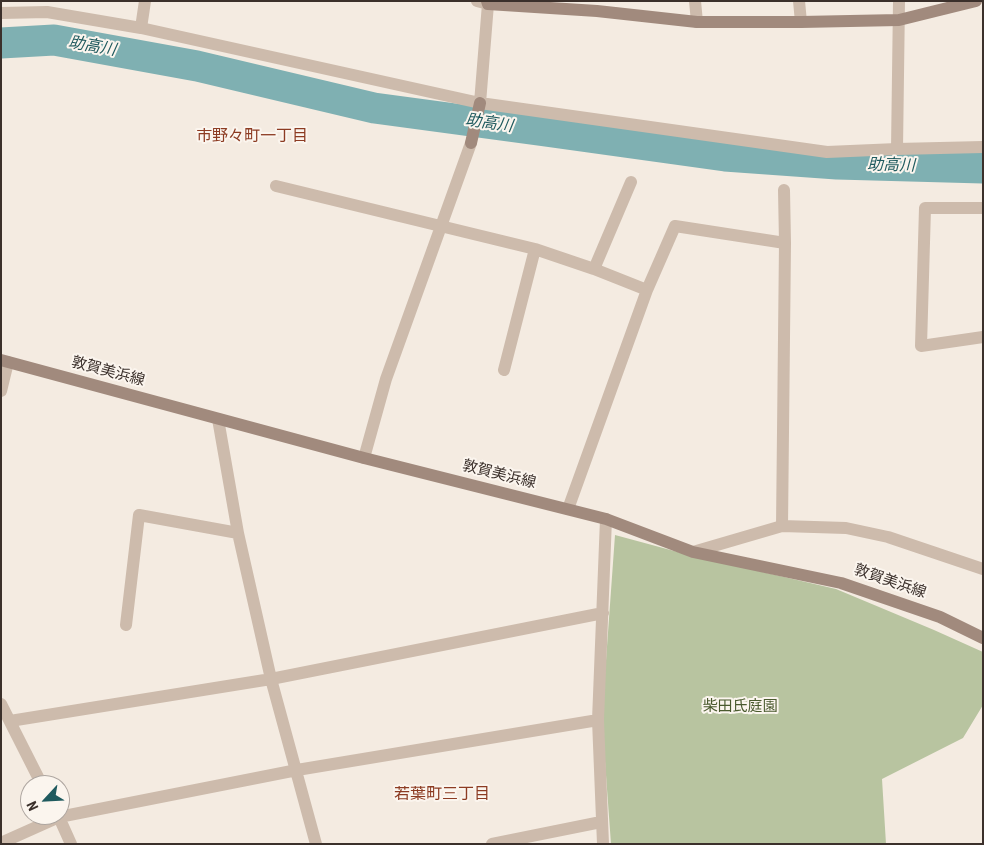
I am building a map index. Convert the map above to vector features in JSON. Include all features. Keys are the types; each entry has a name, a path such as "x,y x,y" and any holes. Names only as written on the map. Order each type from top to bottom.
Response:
{"main road":[{"path":"484,2 597,6 698,22 801,22 899,20 976,1"},
{"path":"471,143 480,103"},
{"name":"敦賀美浜線","path":"5,361 364,458 606,519 693,552 841,583 940,617 983,638"}],"street":[{"path":"141,28 145,1"},
{"path":"695,1 698,22"},
{"path":"799,1 801,22"},
{"path":"897,148 899,1"},
{"path":"480,103 484,2"},
{"path":"1,13 47,12 141,28 480,103 827,152 897,148 983,147"},
{"path":"364,458 386,379 471,143"},
{"path":"594,269 631,182"},
{"path":"276,186 534,249 594,269 647,290"},
{"path":"782,526 784,190"},
{"path":"983,208 925,208 921,346 983,337"},
{"path":"568,509 647,290 675,226 785,243"},
{"path":"504,370 534,249"},
{"path":"1,391 5,361"},
{"path":"218,419 238,533 270,679 297,770 316,844"},
{"path":"126,625 139,516 238,533"},
{"path":"603,844 598,720 606,519"},
{"path":"693,552 782,526 846,528 888,537 983,569"},
{"path":"10,721 270,679 603,613"},
{"path":"1,704 37,775"},
{"path":"70,814 297,770 598,720"},
{"path":"492,844 601,822"},
{"path":"1,843 39,825"},
{"path":"62,825 71,844"}],"green space":[{"name":"柴田氏庭園","path":"615,535 689,555 836,589 983,652 983,705 963,738 882,779 886,844 611,844 603,734 603,702"}],"waterway":[{"name":"助高川","path":"1,43 54,40 197,66 374,108 725,156 837,164 983,168"}],"district":[{"name":"市野々町一丁目","path":"252,137"},
{"name":"若葉町三丁目","path":"442,795"}]}
